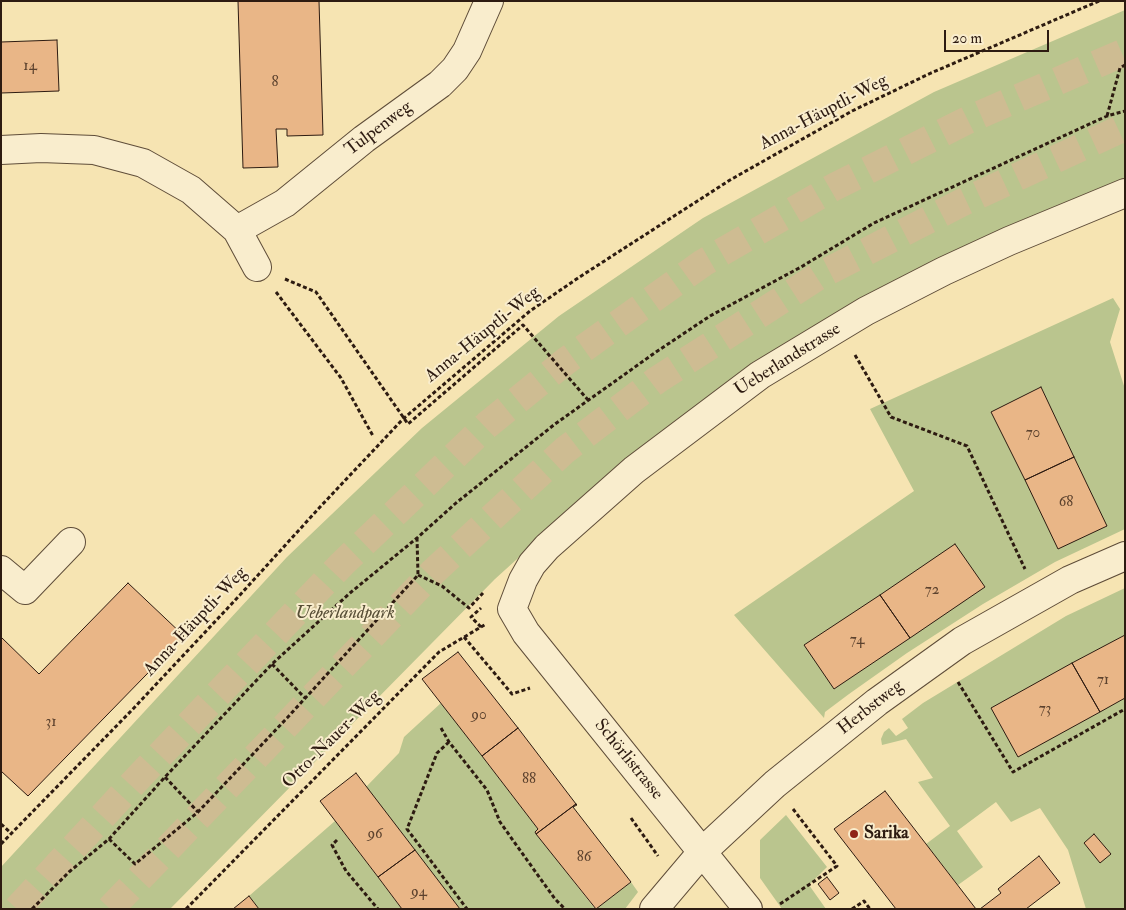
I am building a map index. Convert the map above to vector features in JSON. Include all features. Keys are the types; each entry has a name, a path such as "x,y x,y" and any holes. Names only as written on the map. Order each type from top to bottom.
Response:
{"street":[{"name":"Tulpenweg","path":"237,230 285,203 364,139 440,84 467,51 489,1"},
{"path":"1,150 41,148 94,150 143,163 192,190 237,230 257,266"},
{"name":"Ueberlandstrasse","path":"512,609 532,564 578,518 634,470 760,375 866,311 944,271 1009,241 1125,193"},
{"path":"1,570 25,590 72,542"},
{"name":"Herbstweg","path":"662,900 703,851 775,784 877,702 962,641 1070,580 1125,556"},
{"name":"Schörlistrasse","path":"512,609 526,633 748,909"}],"path":[{"name":"Anna-Häuptli-Weg","path":"1,844 132,710 320,506 404,419 530,312 578,278 730,180 852,111 939,70 1099,1"},
{"path":"1107,116 1120,68 1125,65"},
{"path":"32,909 69,872 109,839 272,664 350,592 418,538 456,503 555,424 710,316 801,267 874,223 1107,116 1125,111"},
{"path":"257,266 316,292 408,424 523,325 588,400"},
{"path":"257,266 341,378 373,436"},
{"path":"839,328 891,417 967,446 1039,598"},
{"path":"109,839 135,864 198,812 418,575 418,538"},
{"path":"418,575 442,586 469,608 473,603"},
{"name":"Otto-Nauer-Weg","path":"186,909 439,652 512,609"},
{"path":"472,617 481,627"},
{"path":"464,637 512,694 533,687"},
{"path":"272,664 305,698"},
{"path":"954,675 1013,772 1125,710"},
{"path":"441,728 449,742 487,790 500,822 565,909"},
{"path":"449,742 438,753 407,829 467,909"},
{"path":"165,777 198,812"},
{"path":"774,908 837,866 775,784"},
{"path":"626,812 659,857 651,868 662,900"},
{"path":"1,824 12,833"},
{"path":"337,840 332,845 346,871 378,909"},
{"path":"852,909 864,901 870,909"}],"green space":[{"name":"Ueberlandpark","path":"1125,10 1125,181 1007,231 600,484 495,579 170,909 1,909 1,867 287,557 422,428 559,316 703,218 934,92"},
{"path":"1113,298 1120,309 1110,342 1125,389 1125,529 1055,562 983,604 907,653 849,694 825,712 824,718 734,615 914,491 870,409"},
{"path":"1125,588 1125,635 991,709 1125,698 1125,909 1086,909 1068,850 1040,808 1011,822 996,802 957,831 983,867 958,885 926,844 950,826 918,782 933,778 906,739 882,745 881,739 884,732 889,728 896,736 908,728 902,719 923,703 1066,616"},
{"path":"441,703 538,829 535,832 595,909 460,909 366,787 399,753 404,737"},
{"path":"786,815 827,867 809,885 826,909 782,909 760,878 760,840"},
{"path":"335,821 402,909 259,909 249,896"},
{"path":"631,882 638,892 625,909 596,909"}],"building":[{"path":"238,1 319,1 323,135 287,136 287,129 276,129 278,167 243,168"},
{"path":"57,40 59,91 1,93 1,42"},
{"path":"1041,387 1074,457 1025,480 991,412"},
{"path":"1074,457 1107,526 1058,549 1025,480"},
{"path":"955,544 985,587 910,638 880,595"},
{"path":"128,583 184,636 28,796 1,771 1,637 39,674"},
{"path":"880,595 910,638 834,689 804,645"},
{"path":"1125,635 1125,698 1100,712 1072,663"},
{"path":"458,652 518,728 482,756 422,679"},
{"path":"1072,663 1100,712 1018,757 991,708"},
{"path":"518,728 576,804 536,834 535,832 538,829 482,756"},
{"path":"356,773 415,850 378,877 320,801"},
{"path":"885,791 976,909 896,909 834,829"},
{"path":"576,804 573,807 631,882 596,909 536,834"},
{"path":"1094,834 1111,854 1100,863 1084,843"},
{"path":"415,850 460,909 402,909 378,877"},
{"path":"1039,856 1060,883 1026,909 980,909 1001,893 998,889"},
{"path":"827,877 839,893 830,900 818,884"},
{"path":"249,896 259,909 233,909"}],"tunnel":[{"path":"17,909 138,778 342,564 487,425 566,361 703,263 834,187 972,118 1125,52"},
{"path":"110,909 433,572 565,450 657,380 817,277 961,203 1125,127"}],"place":[{"name":"Sarika","path":"854,834"}]}
